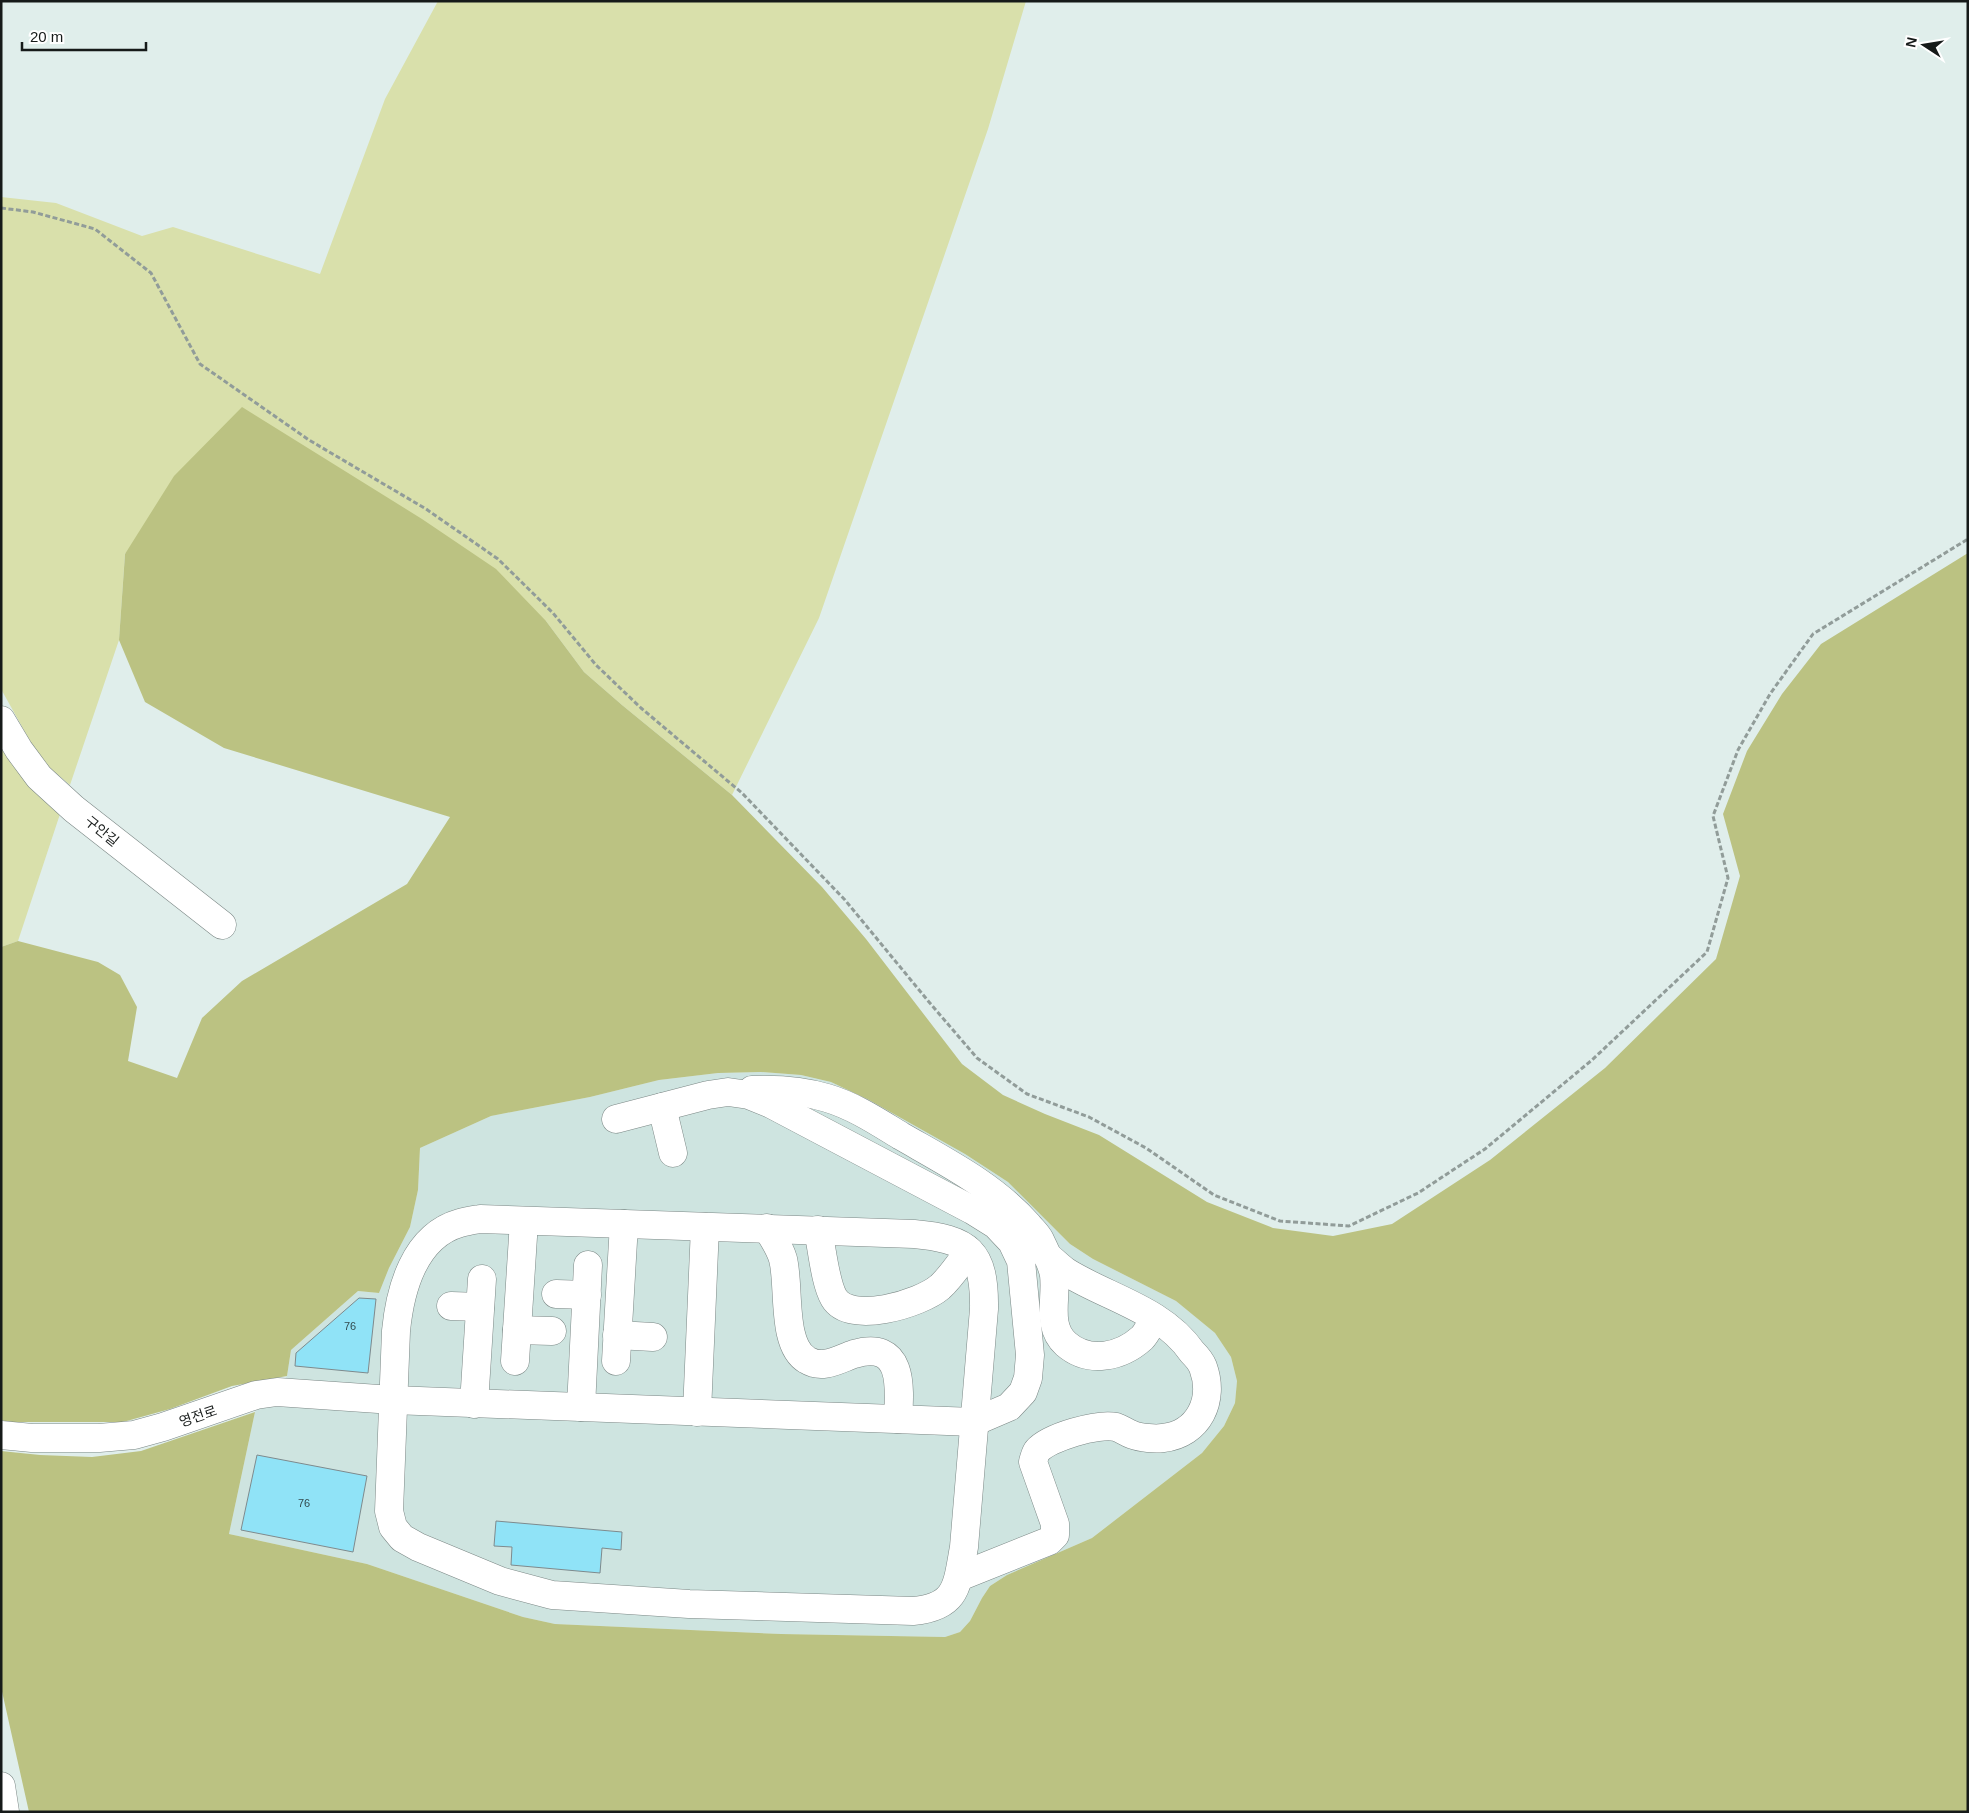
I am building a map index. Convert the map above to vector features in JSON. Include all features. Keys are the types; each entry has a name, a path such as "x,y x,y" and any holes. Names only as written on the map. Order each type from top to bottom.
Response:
{"street":[{"name":"구안길","path":"1,720 19,750 39,777 81,815 222,925"},
{"path":"616,1119 708,1095 728,1092 794,1091 827,1098 857,1110 990,1189 1026,1223 1039,1237 1054,1275 1054,1314 1057,1334 1068,1345 1083,1353 1102,1357 1116,1354 1131,1347 1143,1336 1154,1319"},
{"path":"728,1092 749,1095 771,1104 948,1197 996,1225 1012,1242 1021,1261 1030,1355 1028,1378 1023,1392 1009,1407 974,1422"},
{"path":"662,1107 673,1153"},
{"path":"480,1219 818,1230 938,1236 955,1242 969,1251 980,1265 984,1283 974,1422 964,1547 959,1577 952,1594 941,1605 929,1610 913,1612 680,1603 552,1595 500,1581 418,1547 402,1538 393,1527 388,1511 399,1306 405,1282 414,1262 443,1231 460,1223 480,1219"},
{"path":"516,1361 524,1221"},
{"path":"624,1224 617,1348 653,1337"},
{"path":"697,1412 706,1227"},
{"path":"767,1228 783,1258 788,1296 789,1327 792,1342 798,1352 807,1360 820,1364 832,1363 866,1352 878,1353 888,1358 895,1366 899,1376 898,1419"},
{"path":"818,1230 829,1285 834,1297 841,1306 852,1310 869,1311 887,1308 923,1296 939,1287 969,1251"},
{"path":"959,1577 1049,1542 1055,1535 1054,1524 1033,1462 1036,1452 1045,1445 1082,1430 1100,1426 1116,1427 1134,1435 1161,1438 1178,1436 1192,1425 1205,1408 1207,1387 1203,1366 1187,1345 1165,1325 1135,1306 1066,1272 1047,1256"},
{"path":"581,1407 588,1265"},
{"path":"474,1404 482,1278"},
{"path":"556,1294 587,1295"},
{"path":"451,1306 480,1307"},
{"path":"517,1330 552,1332"},
{"name":"영전로","path":"1,1435 32,1438 99,1438 134,1435 163,1428 256,1395 277,1392 474,1404 974,1422"},
{"path":"1,1786 6,1812"}],"path":[{"path":"1,208 33,212 95,229 151,273 200,364 310,440 426,508 498,559 553,613 596,665 641,708 742,794 846,900 928,1002 977,1058 1027,1094 1089,1117 1146,1148 1214,1195 1280,1221 1349,1226 1418,1192 1485,1149 1577,1072 1707,952 1728,878 1713,816 1738,750 1770,694 1813,634 1968,539"}],"shaded area":[{"path":"761,1072 801,1075 831,1082 869,1100 965,1154 1008,1182 1070,1244 1093,1259 1176,1301 1215,1333 1231,1357 1237,1381 1235,1403 1224,1426 1202,1453 1092,1538 1007,1575 990,1586 970,1621 960,1632 945,1637 781,1634 555,1624 523,1617 367,1564 229,1534 255,1412 287,1376 291,1350 358,1291 379,1293 389,1268 410,1227 418,1190 420,1148 491,1116 590,1097 659,1080 718,1073"}],"green space":[{"path":"438,1 1026,1 988,129 819,618 732,795 584,672 546,621 125,553 119,640 70,785 51,769 35,750 1,689 1,197 56,203 142,236 173,227 320,274 385,99"},
{"path":"242,407 422,519 496,569 546,621 584,672 732,795 822,887 866,939 962,1064 1003,1095 1099,1135 1207,1202 1273,1228 1333,1236 1392,1224 1490,1160 1605,1068 1716,959 1740,876 1723,814 1747,751 1782,694 1821,644 1968,553 1968,1812 29,1812 1,1687 1,1451 92,1457 141,1451 255,1412 229,1534 367,1564 523,1617 555,1624 781,1634 945,1637 960,1632 970,1621 990,1586 1007,1575 1092,1538 1202,1453 1224,1426 1235,1403 1237,1381 1231,1357 1215,1333 1176,1301 1093,1259 1070,1244 1008,1182 965,1154 869,1100 831,1082 801,1075 761,1072 718,1073 659,1080 590,1097 491,1116 420,1148 418,1190 410,1227 389,1268 379,1293 358,1291 291,1350 287,1376 232,1386 170,1409 123,1422 9,1422 1,1420 1,947 18,941 98,962 120,975 137,1007 128,1061 177,1078 202,1018 242,981 407,884 450,817 224,748 145,702 119,640 125,554 174,476"},
{"path":"1,748 23,777 62,808 18,941 1,947"}],"building":[{"path":"359,1298 376,1299 368,1373 295,1366 296,1353"},
{"path":"257,1455 367,1476 353,1552 241,1530"},
{"path":"496,1521 622,1532 621,1550 602,1548 600,1573 511,1565 512,1547 494,1546"}]}
